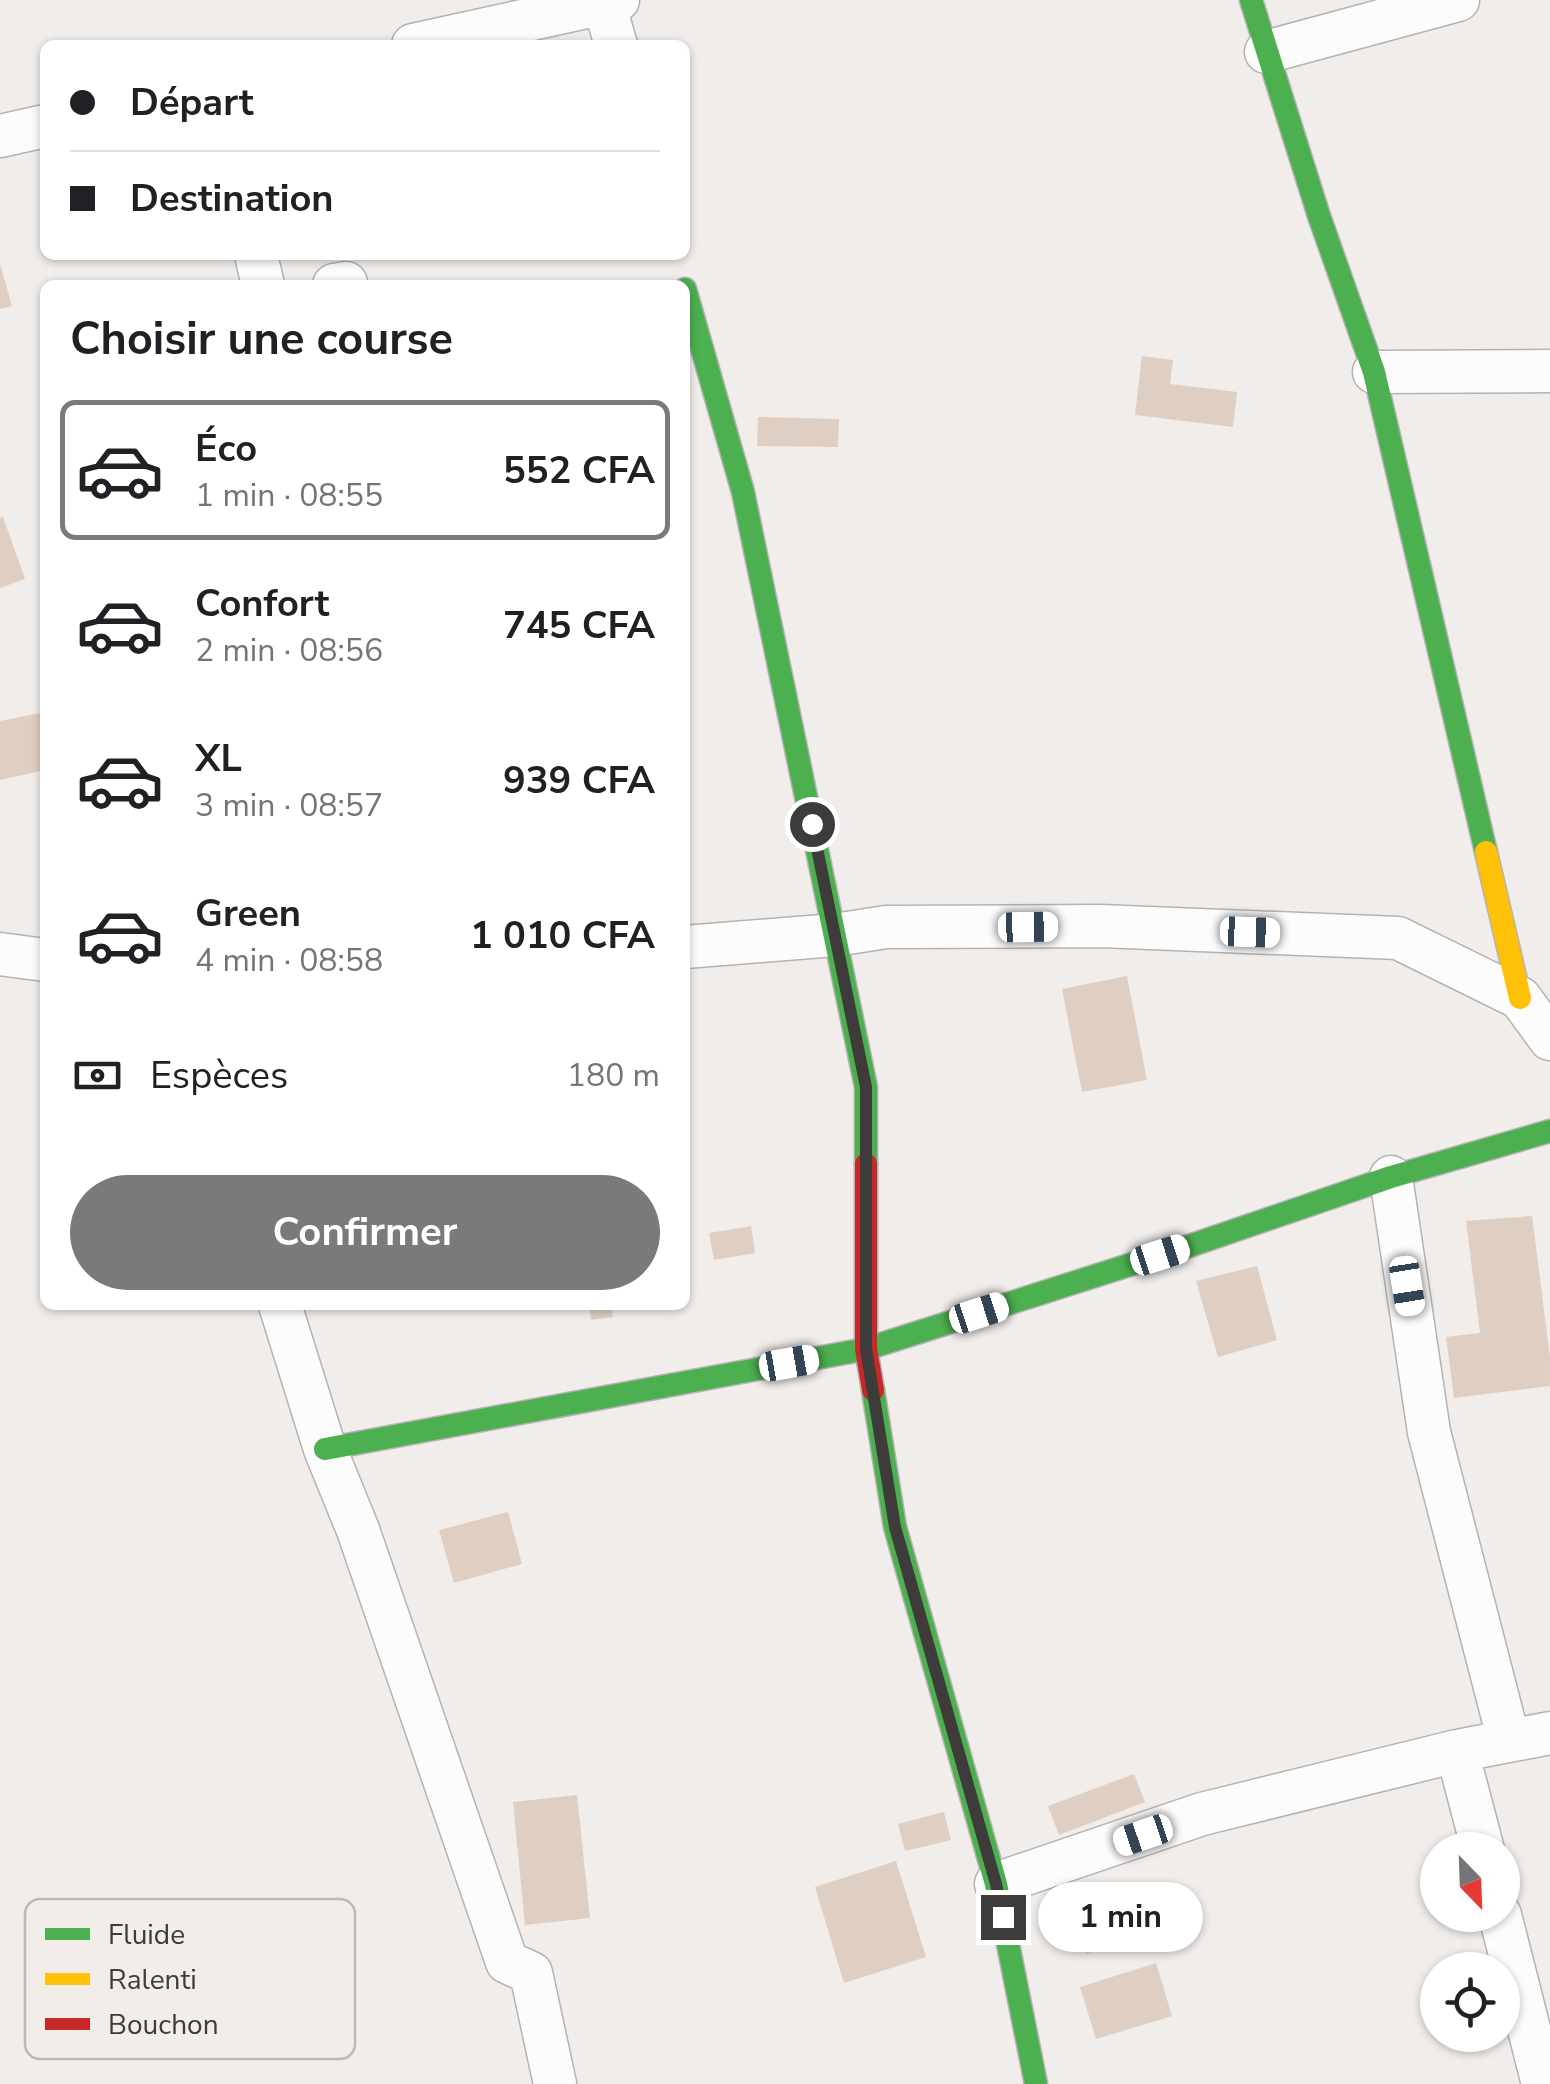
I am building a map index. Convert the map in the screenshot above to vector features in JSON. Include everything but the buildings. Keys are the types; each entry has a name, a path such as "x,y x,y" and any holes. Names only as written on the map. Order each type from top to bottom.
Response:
{"street":[{"path":"1252,0 1318,216 1374,372 1520,998 1550,1039"},
{"path":"1266,52 1458,0"},
{"path":"436,40 608,1 615,40"},
{"path":"0,136 40,127"},
{"path":"690,308 743,492 866,1087 866,1349 895,1527 996,1884 1036,2084"},
{"path":"1374,372 1550,371"},
{"path":"690,947 886,927 1101,926 1398,938 1520,998"},
{"path":"0,954 40,959"},
{"path":"325,1449 866,1349 1391,1177 1550,1131"},
{"path":"996,1884 1202,1814 1456,1751 1530,1737 1429,1432 1391,1177"},
{"path":"282,1310 325,1449 358,1530 506,1962 530,1973 555,2084"},
{"path":"1456,1751 1478,1832"},
{"path":"1504,1932 1543,2084"}],"traffic: fast":[{"path":"1251,0 1319,216 1374,372 1486,852"},
{"path":"690,306 743,492 866,1087 866,1164"},
{"path":"325,1449 866,1349 1391,1177 1550,1131"},
{"path":"873,1390 895,1527 996,1884 1036,2084"}],"traffic: slow":[{"path":"1486,852 1520,998"}],"traffic: jam":[{"path":"866,1164 866,1349 873,1390"}],"route":[{"path":"812,824 866,1087 866,1349 895,1527 1003,1917"}]}
